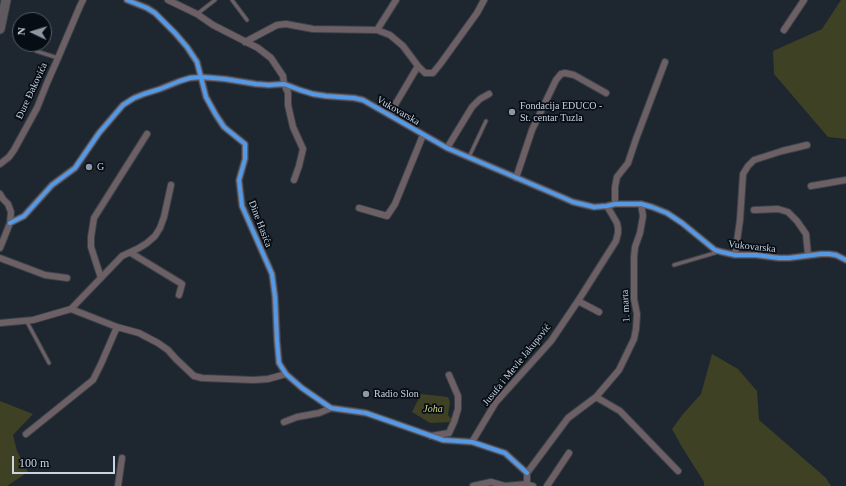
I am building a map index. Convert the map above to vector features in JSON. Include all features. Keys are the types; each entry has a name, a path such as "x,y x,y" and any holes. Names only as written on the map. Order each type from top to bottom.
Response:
{"main road":[{"path":"0,29 6,0"}],"street":[{"name":"Đure Đakovića","path":"0,164 9,157 14,150 37,108 83,0"},
{"path":"10,223 24,216 52,185 75,168 99,133 123,105 134,98 180,81 190,78 201,78 197,62 175,32 155,13 127,0"},
{"path":"168,0 258,48 271,58 283,76 284,84 288,93 288,105 293,127 303,149 300,166 294,180"},
{"path":"377,30 396,0"},
{"path":"245,42 277,25 286,24 313,29 377,30 390,35 402,46 425,73 432,73 441,63 484,0"},
{"path":"784,30 804,0"},
{"path":"615,204 615,187 617,177 628,163 665,62"},
{"name":"Vukovarska","path":"389,115 418,66"},
{"path":"516,178 532,130 556,80 561,74 565,73 574,75 606,93"},
{"name":"Vukovarska","path":"201,78 225,79 269,85 284,84 313,94 363,100 447,148 573,202 594,207 615,204 640,204 667,213 699,235 715,250 735,255 756,255 780,258 829,254 836,255 846,260"},
{"name":"Dine Hasića","path":"201,78 206,97 216,115 224,127 245,144 246,159 239,180 242,206 272,274 280,363 286,374"},
{"path":"447,148 472,106 480,98 489,94"},
{"path":"101,278 91,247 94,218 147,134"},
{"name":"Vukovarska","path":"359,208 387,216 395,204 423,135"},
{"name":"Vukovarska","path":"735,255 740,220 743,174 748,166 754,160 807,145"},
{"path":"811,186 846,180"},
{"path":"0,323 33,320 71,309 122,256 131,253 148,243 155,236 164,217 171,185"},
{"path":"0,194 8,204 11,212 10,223 0,248"},
{"name":"1. marta","path":"527,473 568,418 596,397 619,370 634,339 637,314 634,299 634,257 643,216 640,204"},
{"name":"Jusufa i Mevle Jakupović","path":"472,442 496,402 551,341 616,240 618,233 617,223 607,206"},
{"path":"754,210 778,209 788,212 797,221 806,234 808,255"},
{"path":"131,253 182,284 179,295"},
{"path":"0,258 45,275 67,278"},
{"path":"578,301 599,312"},
{"path":"71,309 117,327 139,333 158,343 168,350 176,360 194,376 202,378 254,380 268,379 286,374 302,388 331,408 366,413 443,440 472,442 505,453 527,473 530,485 505,486 491,482 473,486"},
{"path":"26,434 93,380 117,327"},
{"path":"431,436 449,432 458,409 458,396 449,375"},
{"path":"596,397 620,411 678,471"},
{"path":"284,422 297,417 319,413 331,408"},
{"path":"547,486 569,453"},
{"path":"118,486 122,458"}],"lane":[{"path":"196,14 215,0"},
{"path":"232,0 247,20"},
{"path":"39,52 58,58"},
{"path":"469,157 486,121"},
{"path":"674,265 720,251"},
{"path":"26,320 49,362"}],"green space":[{"path":"841,0 846,0 846,139 828,137 774,74 773,51 822,29"},
{"path":"712,354 738,369 757,391 759,420 826,478 831,486 704,486 704,482 672,429 701,394"},
{"name":"Joha","path":"421,394 448,397 450,402 448,415 454,422 430,423 412,412"},
{"path":"0,401 33,414 13,435 17,451 28,472 7,486 0,486"}],"cycle path":[{"path":"127,0 155,13 187,47 197,62 206,97 216,115 224,127 245,144 245,159 239,180 242,206 272,274 279,363 286,374 302,388 331,408 366,413 443,440 472,442 505,453 527,473"},
{"path":"10,223 24,216 52,185 75,168 99,133 123,105 134,98 180,81 201,77 256,84 284,84 313,94 363,100 447,148 573,202 594,207 615,204 641,204 667,213 682,223 715,250 722,252 735,255 756,255 779,258 829,254 836,255 846,260"}],"place":[{"name":"Fondacija EDUCO - St. centar Tuzla","path":"512,112"},
{"name":"G","path":"89,167"},
{"name":"Radio Slon","path":"366,394"}]}
